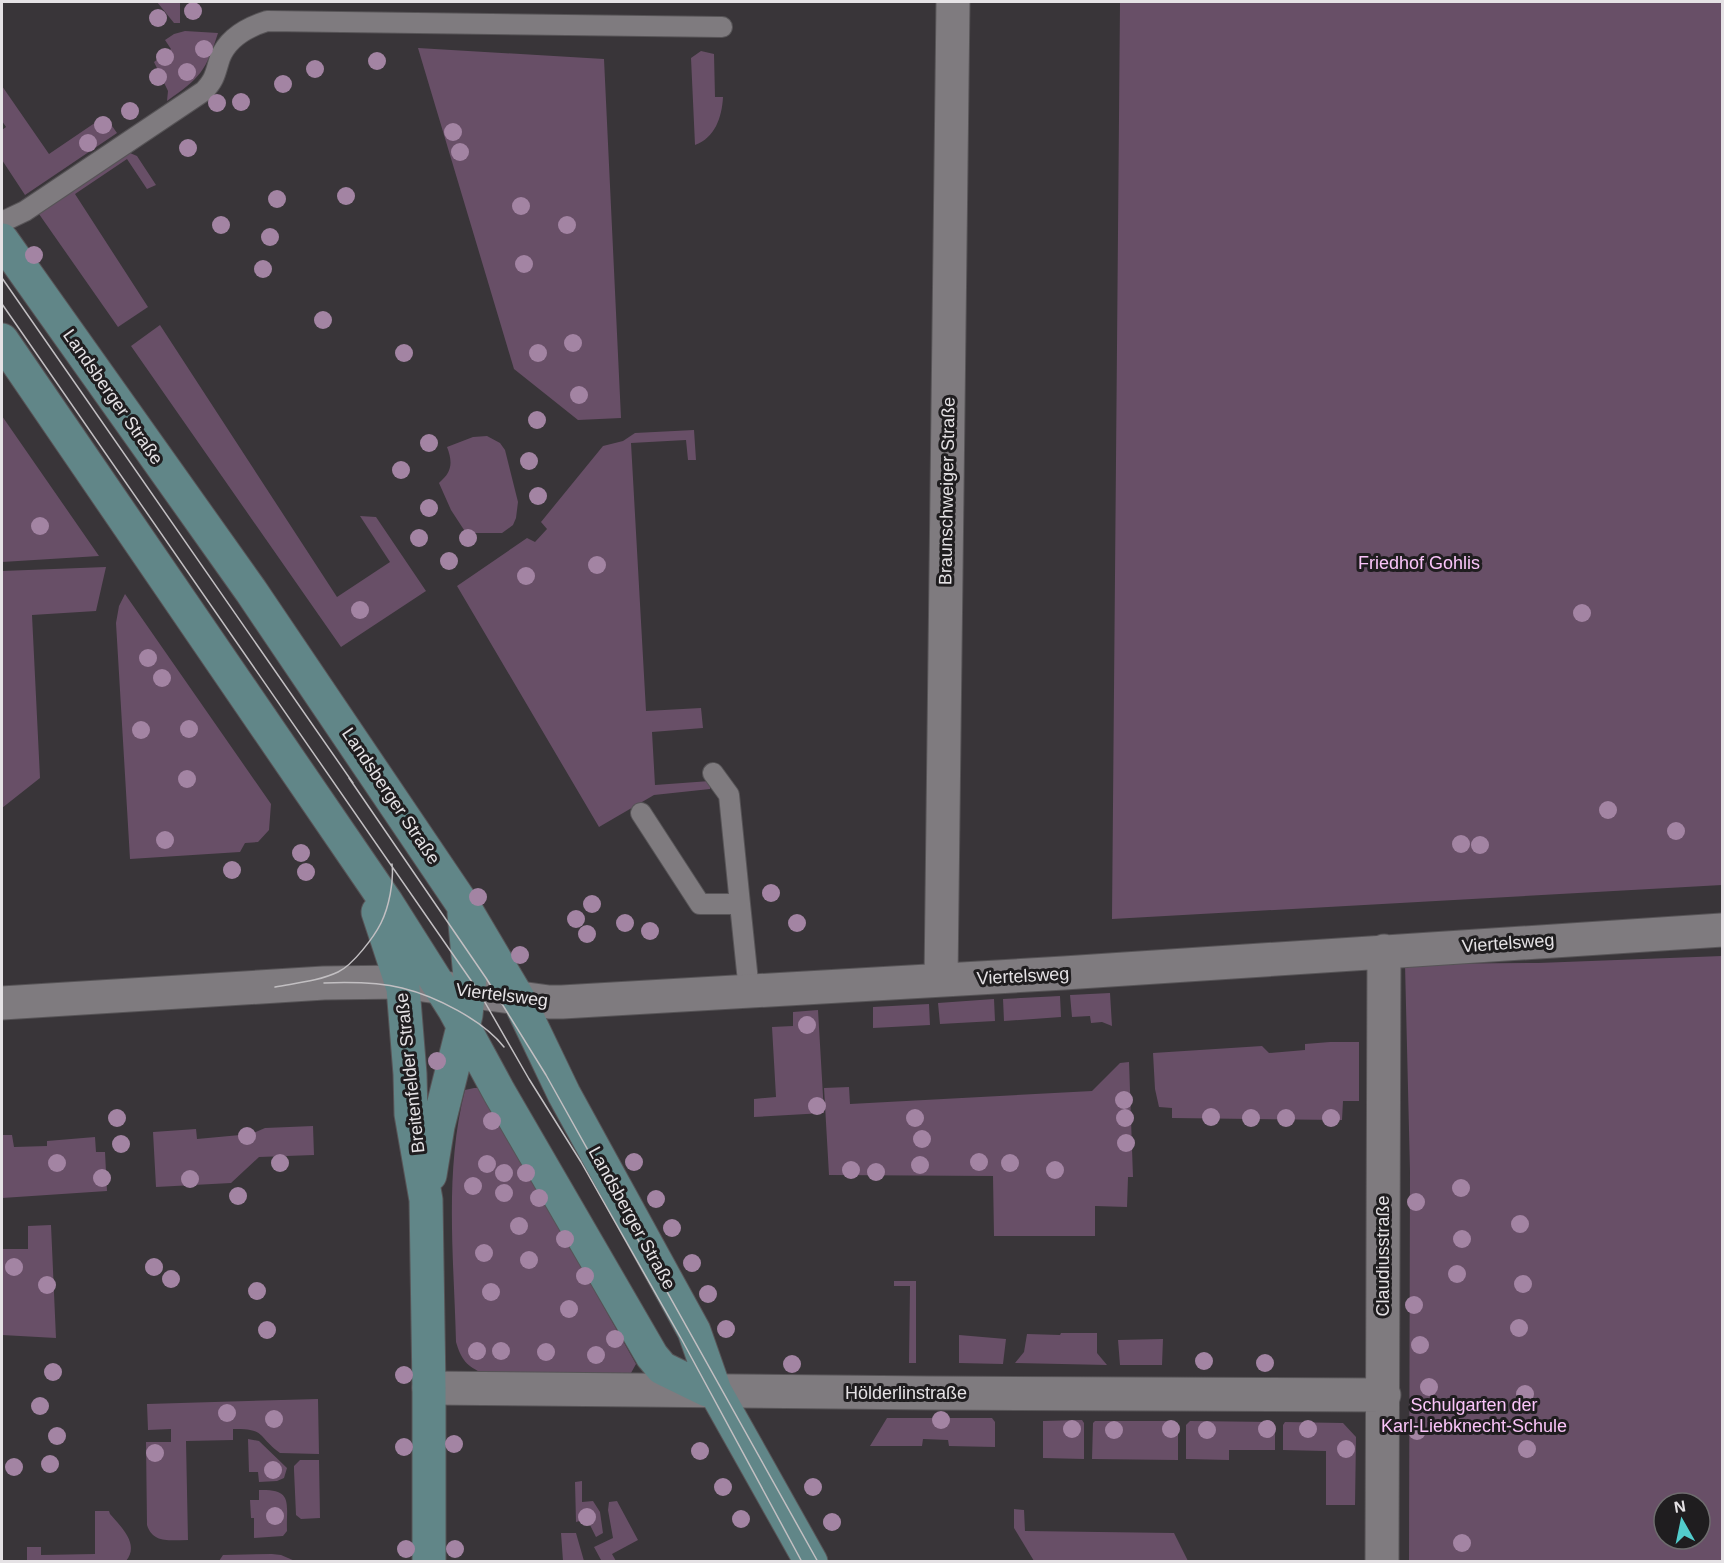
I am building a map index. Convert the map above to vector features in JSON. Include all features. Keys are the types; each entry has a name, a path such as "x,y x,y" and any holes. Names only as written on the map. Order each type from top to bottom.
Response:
{"main road":[{"name":"Landsberger Straße","path":"2,240 251,591 463,905 518,998 564,1094 694,1331 715,1391 811,1562"},
{"path":"2,340 351,847 454,989 464,1027 499,1092 652,1356 662,1368 707,1390 715,1391"},
{"name":"Breitenfelder Straße","path":"351,847 382,922 404,988 411,1114 426,1200 429,1562"},
{"path":"454,989 468,952 463,905"},
{"name":"Breitenfelder Straße","path":"426,1200 438,1126 464,1027"}],"street":[{"name":"Braunschweiger Straße","path":"941,980 953,2"},
{"name":"Viertelsweg","path":"2,1004 324,983 401,982 555,1002 941,980 1722,930"},
{"name":"Claudiusstraße","path":"1382,1562 1384,951"},
{"name":"Hölderlinstraße","path":"429,1388 1384,1395"}],"lane":[{"path":"2,222 25,211 204,91 217,72 226,46 251,26 267,21 722,27"},
{"path":"713,773 729,795 748,991"},
{"path":"641,813 700,904 740,904"}],"green space":[{"path":"157,2 180,2 180,23 174,23"},
{"name":"Friedhof Gohlis","path":"1120,2 1722,2 1722,885 1112,919"},
{"path":"185,31 218,33 210,56 200,73 167,101 168,91 154,62 171,49 165,40"},
{"path":"418,48 604,59 621,418 578,420 514,369"},
{"path":"701,51 714,54 715,97 723,97 716,126 708,137 695,145 691,58"},
{"path":"2,86 49,154 105,116 117,133 25,195 2,160 2,130 6,127 2,121"},
{"path":"130,153 137,156 156,185 147,189 127,159 75,194 148,307 118,327 39,214"},
{"path":"160,325 337,597 390,562 360,516 376,517 426,591 341,647 131,346"},
{"path":"2,416 99,556 2,562"},
{"path":"694,430 696,460 688,460 686,440 631,443 646,711 701,708 703,728 652,732 655,785 710,781 710,789 654,795 599,827 457,586 527,538 535,542 547,529 541,522 603,446 623,441 635,433"},
{"path":"487,436 500,443 505,450 518,502 516,518 513,525 502,533 466,533 451,510 439,483 447,475 450,467 447,447 473,437"},
{"path":"106,567 96,611 32,615 40,778 2,808 2,571"},
{"path":"125,594 271,804 269,830 258,842 245,843 240,852 130,859 116,623 119,606"},
{"name":"Schulgarten der Karl-Liebknecht-Schule","path":"1722,956 1722,1561 1409,1561 1410,1171 1405,964 1538,963"},
{"path":"1110,993 1112,1026 1102,1022 1091,1023 1090,1016 1072,1017 1070,995"},
{"path":"1060,996 1061,1017 1004,1021 1003,999"},
{"path":"994,999 995,1021 940,1024 938,1003"},
{"path":"929,1004 930,1025 873,1028 873,1007"},
{"path":"818,1010 824,1113 754,1117 754,1099 776,1097 772,1027 793,1026 793,1012"},
{"path":"1359,1042 1359,1101 1343,1101 1342,1120 1172,1118 1172,1108 1159,1107 1155,1089 1153,1053 1262,1046 1269,1053 1305,1050 1305,1044"},
{"path":"1129,1062 1133,1177 1128,1177 1127,1207 1095,1206 1095,1236 994,1236 993,1176 829,1175 824,1088 849,1087 850,1104 1092,1091 1120,1063"},
{"path":"480,1088 636,1364 631,1373 483,1373 469,1365 460,1353 456,1342 452,1184 454,1152 465,1090"},
{"path":"313,1126 314,1155 259,1157 231,1183 156,1187 153,1132 196,1129 197,1139 251,1134 265,1128"},
{"path":"2,1135 12,1135 14,1147 47,1146 47,1141 95,1137 96,1152 105,1152 107,1191 2,1198"},
{"path":"51,1225 56,1338 2,1335 2,1249 28,1249 28,1226"},
{"path":"894,1281 916,1281 916,1363 909,1363 910,1286 894,1286"},
{"path":"1061,1333 1097,1333 1097,1353 1107,1365 1015,1363 1024,1352 1027,1334 1060,1335"},
{"path":"959,1335 1006,1339 1003,1364 959,1363"},
{"path":"1163,1339 1162,1365 1120,1365 1118,1340"},
{"path":"318,1399 319,1454 280,1453 260,1434 244,1429 233,1429 233,1440 186,1441 188,1540 163,1540 150,1531 147,1525 146,1442 171,1442 171,1429 148,1430 147,1404"},
{"path":"887,1418 992,1418 995,1422 995,1447 949,1446 948,1440 923,1439 922,1446 870,1446"},
{"path":"1082,1420 1084,1423 1084,1459 1043,1458 1043,1421"},
{"path":"1095,1421 1174,1421 1178,1425 1178,1460 1092,1459 1093,1423"},
{"path":"1190,1421 1273,1422 1275,1450 1229,1450 1229,1460 1186,1459 1186,1425"},
{"path":"1285,1422 1343,1423 1356,1437 1355,1505 1326,1505 1326,1451 1283,1450"},
{"path":"248,1439 259,1441 287,1468 284,1478 277,1481 259,1482 258,1472 249,1472"},
{"path":"300,1460 319,1460 320,1518 301,1519 296,1515 294,1466"},
{"path":"582,1481 582,1502 593,1501 600,1512 603,1533 596,1537 587,1519 576,1522 575,1482"},
{"path":"259,1490 278,1492 286,1500 287,1531 283,1536 254,1538 254,1518 251,1518 250,1500 259,1500"},
{"path":"617,1501 638,1540 612,1554 616,1561 599,1561 601,1560 594,1547 613,1538 608,1510 609,1502"},
{"path":"1014,1509 1024,1510 1025,1531 1174,1533 1188,1561 1034,1561 1014,1528"},
{"path":"95,1511 109,1511 124,1530 131,1548 126,1561 27,1561 27,1547 41,1547 41,1555 95,1554"},
{"path":"561,1533 576,1533 584,1561 563,1561"},
{"path":"272,1554 295,1561 219,1561 223,1555"}],"tram line":[{"path":"2,278 353,783"},
{"path":"2,304 479,992 529,1079 581,1162 682,1340 802,1562"},
{"path":"349,778 486,978 546,1075 818,1562"},
{"path":"275,987 323,978 338,972 356,957 373,936 384,917 392,886 392,864"},
{"path":"324,983 373,984 415,992 458,1010 484,1028 504,1047"}]}
